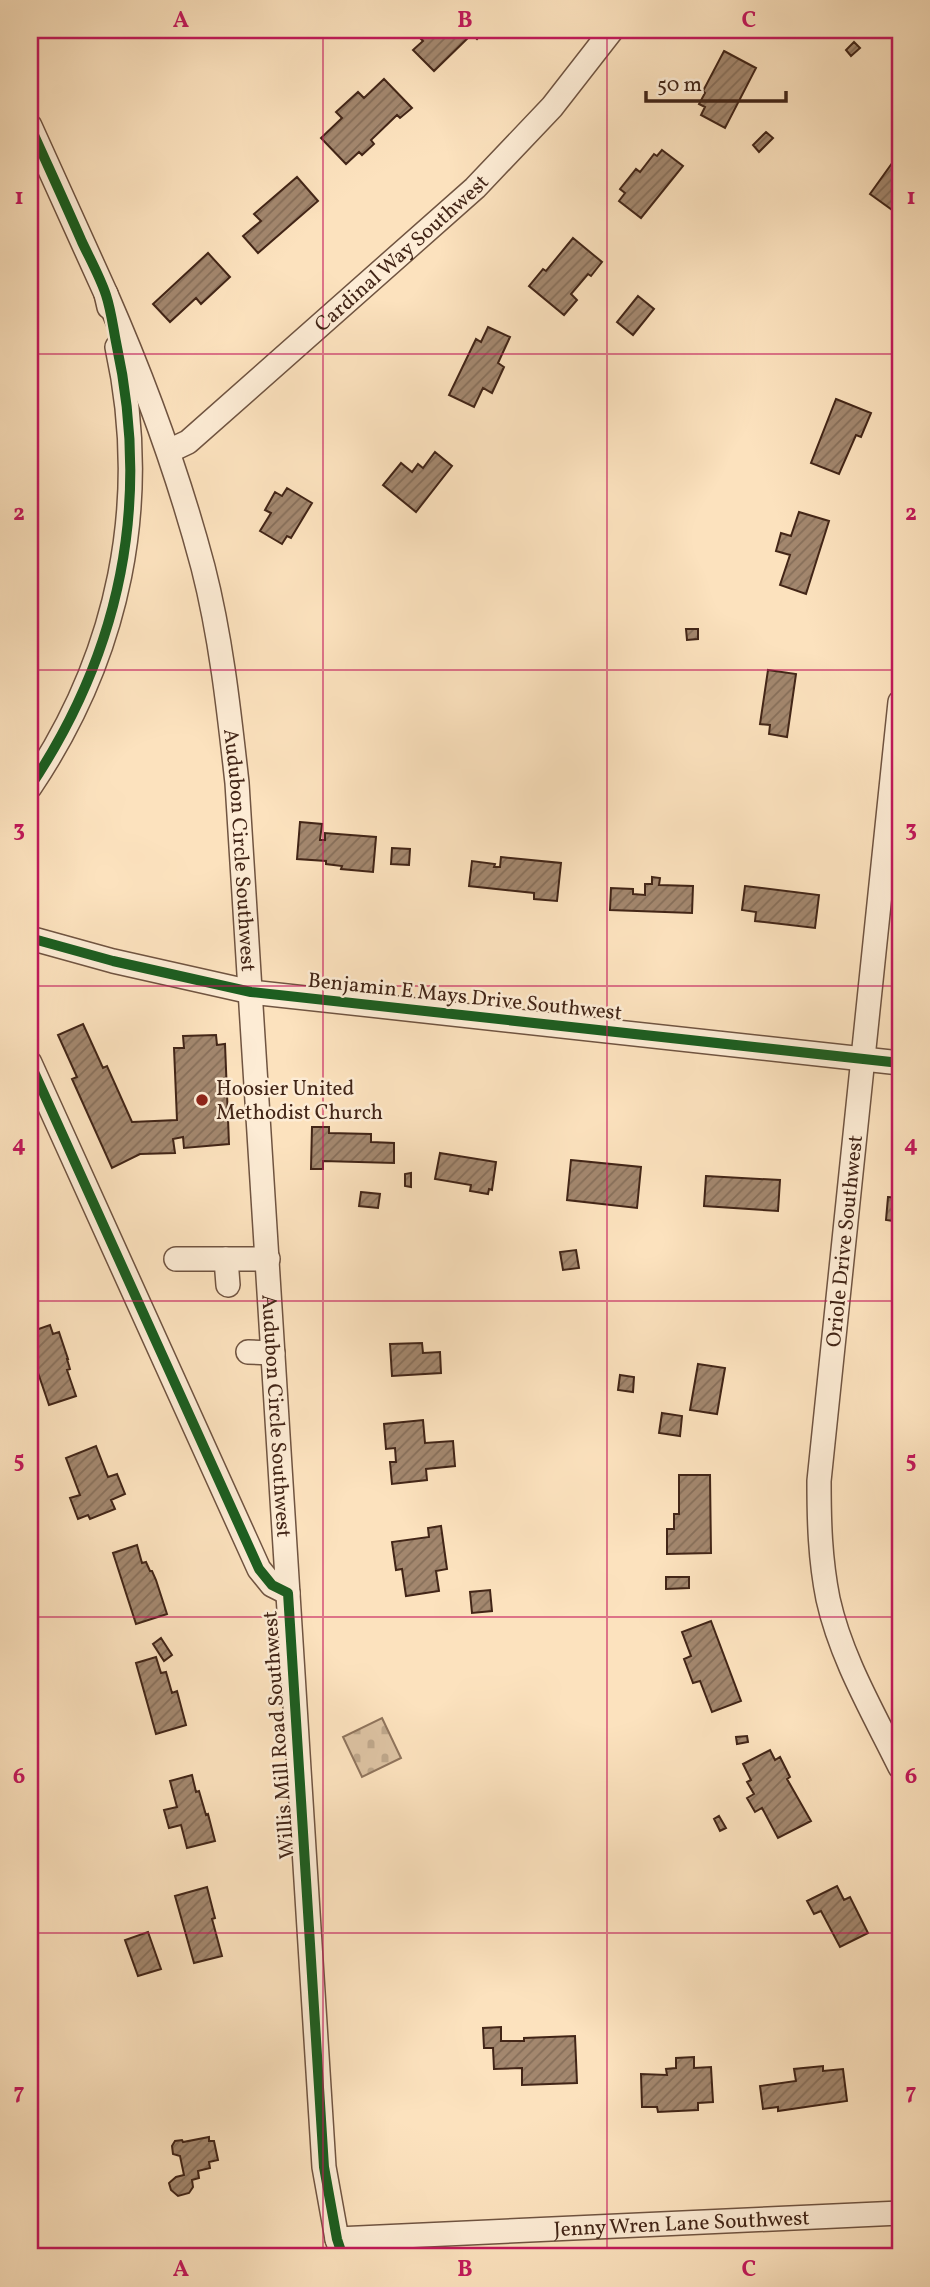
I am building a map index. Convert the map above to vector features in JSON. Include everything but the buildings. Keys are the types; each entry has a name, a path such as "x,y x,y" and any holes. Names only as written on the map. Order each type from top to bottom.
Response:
{"street":[{"name":"Cardinal Way Southwest","path":"169,451 188,442 475,188 552,107 612,30"},
{"path":"30,126 106,295 124,377 130,440 129,527 116,601 97,661 71,719 30,787"},
{"name":"Audubon Circle Southwest","path":"106,295 169,451 203,569 227,690 237,783 288,1593"},
{"name":"Oriole Drive Southwest","path":"900,702 819,1481 819,1544 828,1599 840,1639 859,1685 900,1766"},
{"name":"Benjamin E Mays Drive Southwest","path":"30,939 251,992 900,1063"},
{"name":"Willis Mill Road Southwest","path":"30,1063 260,1569 272,1585 288,1593 324,2167 340,2248"},
{"path":"176,1259 268,1259"},
{"path":"226,1259 228,1285"},
{"path":"248,1352 273,1353"},
{"name":"Jenny Wren Lane Southwest","path":"340,2248 900,2213"}],"green space":[{"path":"382,1718 401,1758 362,1777 343,1737"}],"cycle path":[{"path":"30,126 108,301 126,401 130,460 128,517 120,574 106,629 87,683 61,735 30,787"},
{"path":"30,938 113,961 251,992 900,1063"},
{"path":"30,1063 259,1569 272,1585 288,1593 324,2167 337,2239 343,2257"}],"place":[{"name":"Hoosier United Methodist Church","path":"202,1100"}]}
